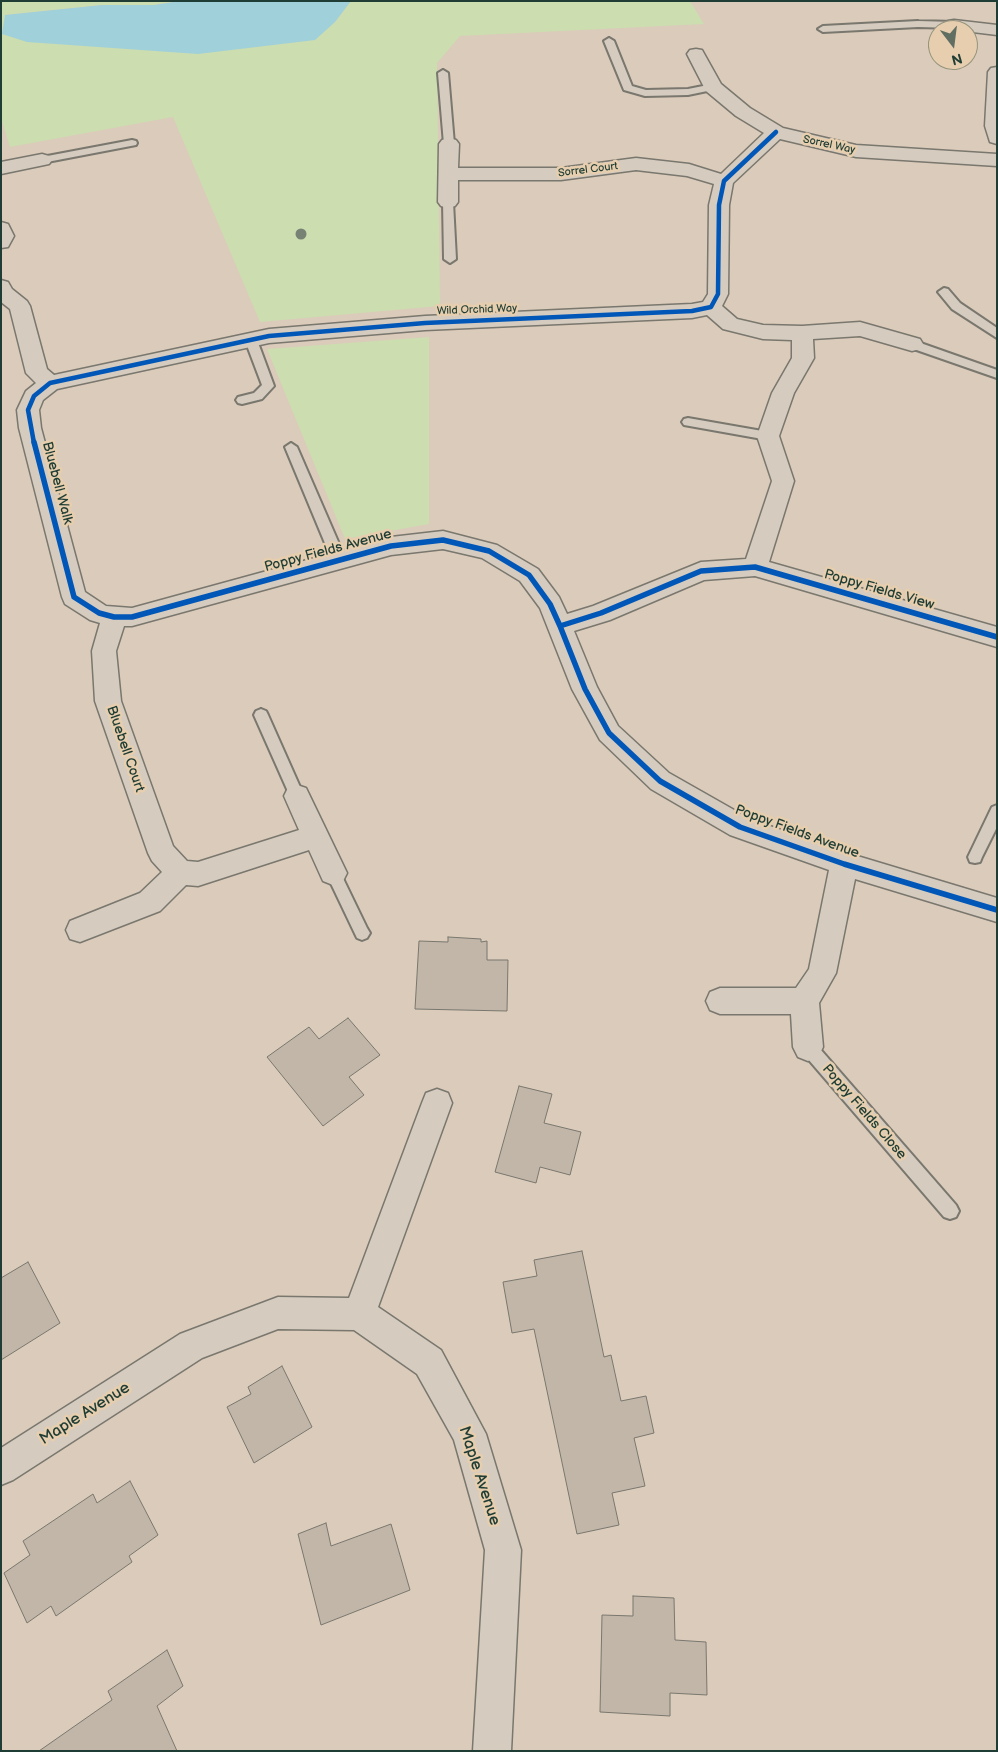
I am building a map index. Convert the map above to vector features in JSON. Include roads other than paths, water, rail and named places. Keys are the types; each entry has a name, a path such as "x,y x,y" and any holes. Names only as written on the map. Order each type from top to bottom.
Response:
{"street":[{"path":"978,28 997,30"},
{"name":"Sorrel Way","path":"696,54 713,87 743,112 776,132 811,142 856,151 997,160"},
{"path":"997,72 994,126 997,138"},
{"path":"776,132 724,181 719,205 718,294 711,307 730,324 763,332 802,333 860,329 912,344"},
{"path":"448,202 449,144"},
{"path":"1,168 42,160"},
{"name":"Sorrel Court","path":"449,174 561,174 636,164 689,170 724,181"},
{"path":"1,228 4,236 1,242"},
{"path":"1,288 2,292 20,306 38,373 50,383"},
{"name":"Wild Orchid Way","path":"50,383 270,336 425,323 692,311 711,307"},
{"path":"560,626 601,613 701,572 755,567 783,481 768,436 783,393 803,358 802,333"},
{"name":"Bluebell Walk","path":"50,383 34,396 28,410 30,428 74,597"},
{"name":"Poppy Fields Avenue","path":"74,597 99,612 114,617 132,617 391,546 443,540 489,551 529,575 550,604 585,690 609,733 660,781 740,827 844,864 997,910"},
{"name":"Poppy Fields View","path":"755,567 997,637"},
{"name":"Bluebell Court","path":"114,617 104,651 108,701 162,853 180,872"},
{"path":"297,796 334,873"},
{"path":"80,930 150,902 180,872 198,874 316,836"},
{"path":"720,1001 804,1001 822,973 844,864"},
{"name":"Poppy Fields Close","path":"804,1001 808,1047"},
{"path":"359,1314 437,1103"},
{"name":"Maple Avenue","path":"1,1468 192,1346 278,1313 359,1314 429,1362 469,1434 503,1550 492,1751"}],"lane":[{"path":"823,29 928,24"},
{"path":"609,41 628,88 646,93 688,92 713,87"},
{"path":"443,73 449,144"},
{"path":"42,160 132,143"},
{"path":"448,202 450,258"},
{"path":"944,292 956,306 997,334"},
{"path":"242,400 258,396 268,386 251,340"},
{"path":"912,344 997,374"},
{"path":"688,422 768,436"},
{"path":"291,447 339,560"},
{"path":"261,715 297,796"},
{"path":"975,857 997,811"},
{"path":"334,873 362,934"},
{"name":"Poppy Fields Close","path":"808,1047 950,1211"}],"water":[{"path":"180,1 351,1 335,22 315,40 198,54 27,42 2,34 5,15 102,5 154,5"}]}
